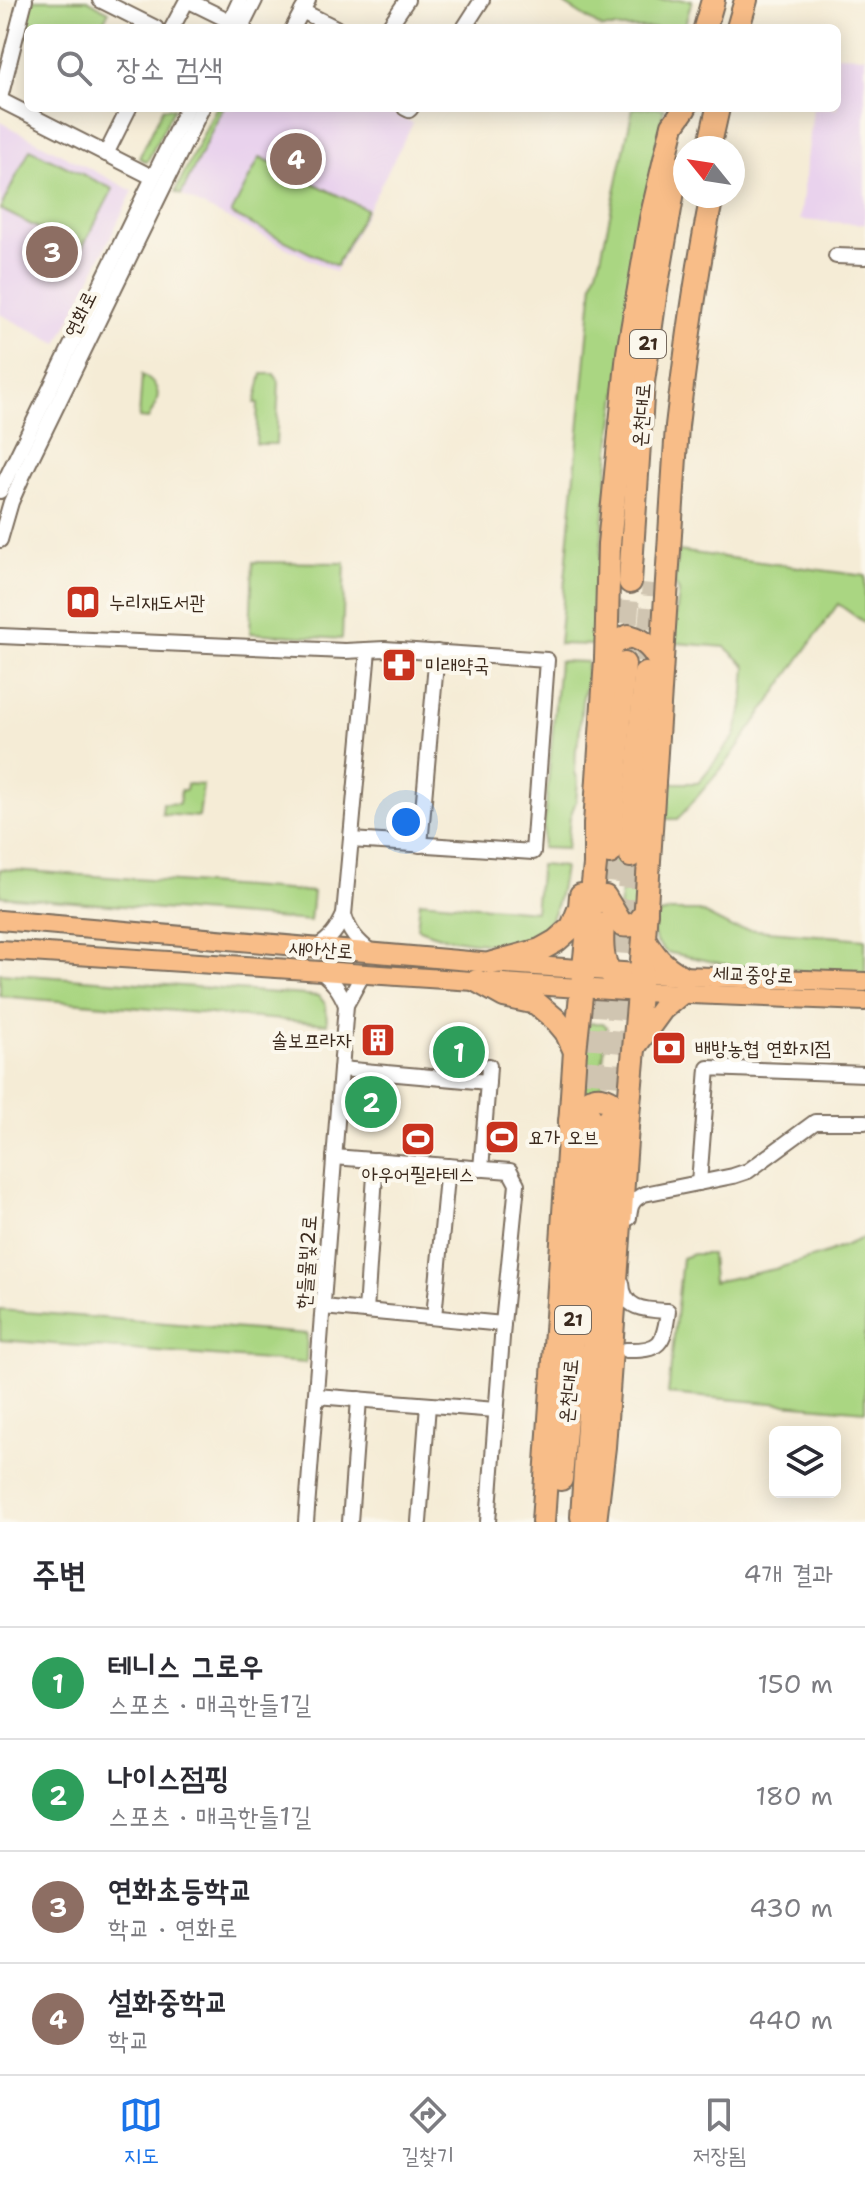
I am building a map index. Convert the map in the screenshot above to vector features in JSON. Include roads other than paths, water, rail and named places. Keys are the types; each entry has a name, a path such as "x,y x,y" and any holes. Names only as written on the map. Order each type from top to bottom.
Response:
{"highway":[{"path":"705,24 713,0"},
{"path":"739,24 746,0"},
{"path":"749,24 753,0"},
{"path":"634,1047 646,912 634,663 609,544 628,353 655,203 673,125 683,112"},
{"name":"온천대로","path":"630,582 643,382 685,112"},
{"path":"712,136 717,112"},
{"path":"724,136 729,112"},
{"name":"온천대로","path":"653,584 667,409 697,208"},
{"path":"492,963 540,950 572,927 580,907 587,841 595,824 634,663 679,411 710,208"},
{"path":"634,663 601,951 608,971 627,987 641,982"},
{"path":"575,1051 584,979 612,858 595,824"},
{"path":"605,897 622,925 638,924 646,912"},
{"path":"543,1522 599,1121 634,1047 681,985 654,956 644,938"},
{"path":"477,981 504,996 536,1003 556,1020 575,1051 599,1121 616,1350 595,1522"},
{"name":"온천대로","path":"557,1522 599,1121"},
{"name":"온천대로","path":"581,1522 599,1121"}],"main road":[{"name":"새아산로","path":"0,920 492,963 584,979 608,971"},
{"name":"새아산로","path":"0,950 477,981 584,979 641,982"},
{"name":"세교중앙로","path":"641,982 865,1001"},
{"name":"세교중앙로","path":"681,985 865,982"}],"street":[{"path":"24,111 0,99 22,43 25,0"},
{"path":"100,0 148,24"},
{"path":"174,24 187,0 231,24"},
{"path":"237,24 240,0"},
{"path":"239,24 255,0"},
{"path":"467,24 482,0"},
{"path":"704,24 705,0"},
{"path":"391,24 405,1"},
{"path":"295,24 305,6 330,24"},
{"path":"25,112 152,177"},
{"path":"106,154 127,112"},
{"name":"연화로","path":"0,491 185,112"},
{"name":"연화로","path":"0,540 23,475 200,112"},
{"path":"836,256 865,257"},
{"path":"0,636 437,652 547,660 533,852 351,840"},
{"name":"새아산로","path":"317,947 329,940 344,915 368,650"},
{"path":"420,845 437,652"},
{"name":"새아산로","path":"344,915 349,931 371,952"},
{"path":"320,971 340,990 346,1005"},
{"path":"346,1005 363,974"},
{"name":"한들물빛2로","path":"307,1522 346,1005"},
{"path":"481,1169 489,1066"},
{"path":"699,1183 708,1068 865,1074"},
{"path":"341,1069 488,1082"},
{"path":"616,1350 647,1350 658,1343 665,1335 668,1311 635,1307 625,1299 622,1287 630,1206 634,1199 644,1194 748,1171 815,1122 865,1122"},
{"path":"334,1157 510,1171 517,1184 488,1522"},
{"path":"366,1311 376,1160"},
{"path":"434,1317 448,1166"},
{"path":"323,1307 503,1324"},
{"path":"316,1396 496,1410"},
{"path":"350,1522 359,1399"},
{"path":"419,1522 428,1405"}],"tunnel":[{"path":"624,656 630,582"},
{"path":"646,662 653,584"},
{"path":"605,915 610,853"},
{"path":"608,1118 631,856"},
{"path":"590,1115 601,970"}],"place":[{"name":"설화중학교","path":"296,159"},
{"name":"연화초등학교","path":"52,252"},
{"name":"누리재도서관","path":"83,602"},
{"name":"미래약국","path":"399,665"},
{"name":"솔보프라자","path":"378,1040"},
{"name":"배방농협 연화지점","path":"669,1048"},
{"name":"테니스 그로우","path":"459,1052"},
{"name":"나이스점핑","path":"371,1102"},
{"name":"요가 오브","path":"502,1137"},
{"name":"아우어필라테스","path":"418,1139"}]}
